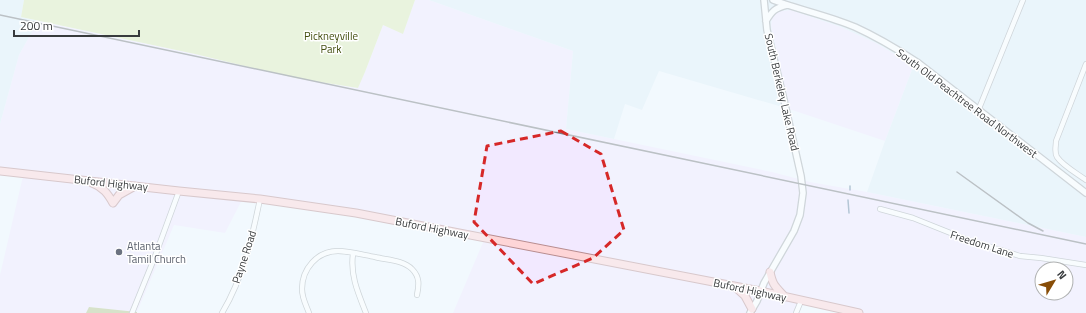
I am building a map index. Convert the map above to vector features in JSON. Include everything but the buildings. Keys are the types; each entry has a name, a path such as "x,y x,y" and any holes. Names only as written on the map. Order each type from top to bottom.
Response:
{"main road":[{"name":"Buford Highway","path":"0,171 260,199 356,213 760,291 859,313"},
{"path":"86,180 107,192 113,203 119,195 136,186"},
{"path":"770,272 772,282 775,287 785,297"},
{"path":"733,286 745,296 751,311"}],"street":[{"path":"758,0 765,9"},
{"name":"South Berkeley Lake Road","path":"751,311 770,272 790,238 800,215 803,193 784,100 769,40 764,0"},
{"name":"South Old Peachtree Road Northwest","path":"773,0 855,27 881,40 917,62 1086,193"},
{"path":"978,110 1023,0"},
{"path":"766,21 770,14 776,9 788,5"},
{"path":"1086,64 1056,141 1055,150 1057,157 1062,163 1086,180"},
{"path":"132,313 179,191"},
{"name":"Payne Road","path":"222,313 240,275 251,240 260,199"},
{"name":"Freedom Lane","path":"880,209 913,218 968,240 1020,256 1086,265"},
{"path":"309,313 304,301 302,290 304,274 315,259 326,253 338,251 402,262 414,270 419,279 418,295"},
{"path":"353,254 353,277 366,313"},
{"path":"796,313 801,301"}],"highlighted area":[{"path":"561,131 601,154 624,230 593,258 533,284 474,222 487,146"}],"shaded area":[{"path":"0,0 24,0 21,17 38,21 19,55 0,124"},
{"path":"415,0 429,0 573,51 566,129 772,172 810,182 867,192 1086,237 1086,313 860,313 803,299 797,313 453,313 484,240 316,207 243,198 225,233 174,225 137,312 89,307 86,313 0,313 0,275 23,176 0,173 0,124 19,55 38,21 195,54 295,78 357,88 365,72 383,25 403,33"},
{"path":"429,0 1086,0 1086,237 867,192 913,67 905,60 876,43 841,27 791,10 779,11 772,16 771,26 789,109 659,71 642,110 625,104 614,139 566,129 573,51"},
{"path":"791,10 841,27 876,43 905,60 913,67 885,141 789,109 771,26 772,16 779,11"}],"green space":[{"name":"Pickneyville Park","path":"24,0 415,0 403,34 383,25 358,88 295,78 195,54 21,17"},
{"path":"89,307 137,312 137,313 86,313"}],"waterway":[{"path":"848,200 849,213"}],"railway":[{"path":"0,15 1086,244"},
{"path":"957,172 1028,223 1043,231"}],"place":[{"name":"Atlanta Tamil Church","path":"119,252"}]}
